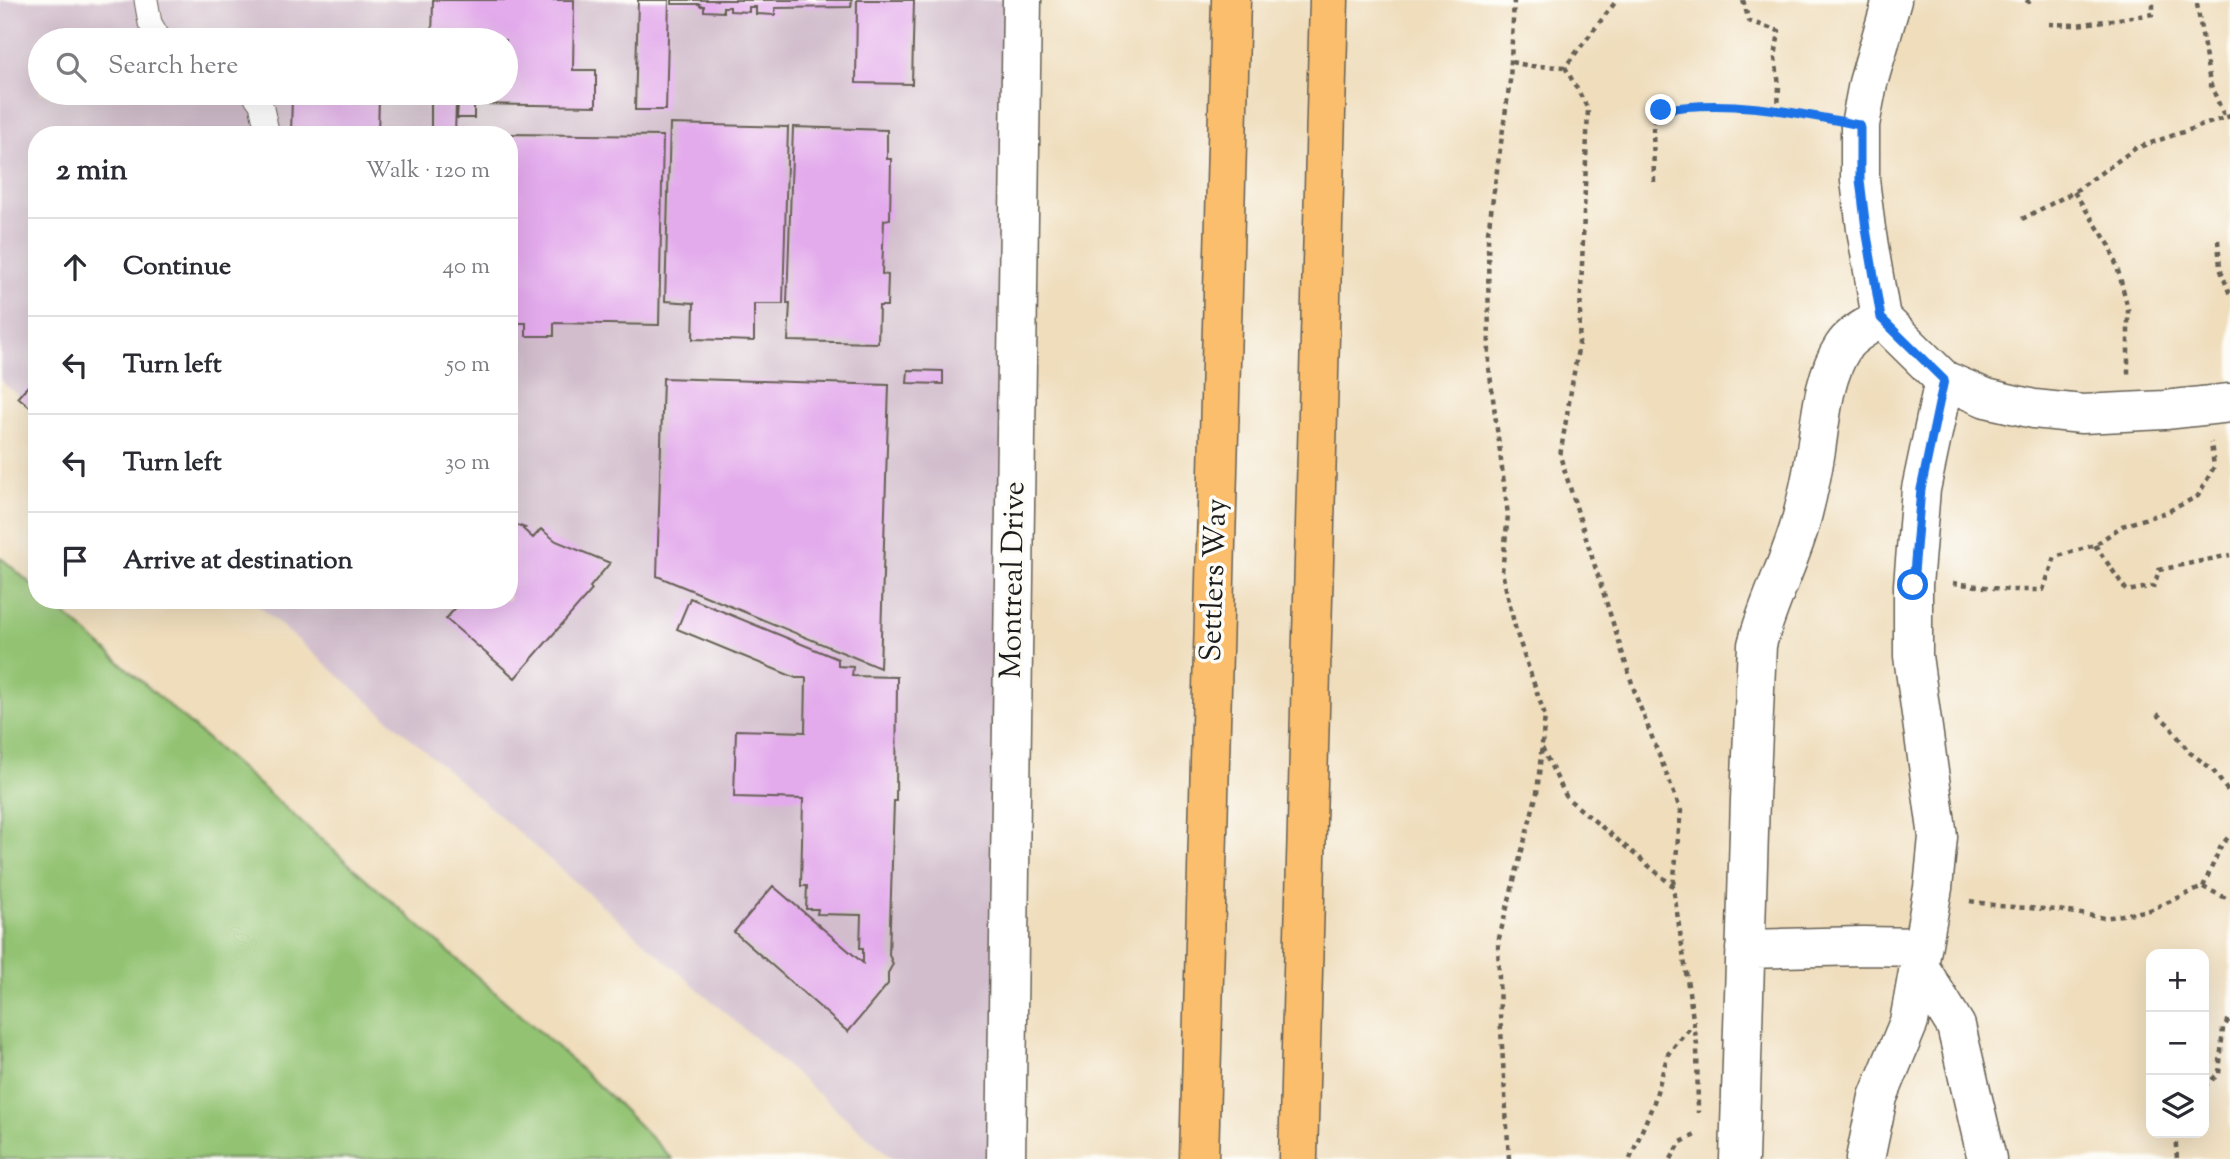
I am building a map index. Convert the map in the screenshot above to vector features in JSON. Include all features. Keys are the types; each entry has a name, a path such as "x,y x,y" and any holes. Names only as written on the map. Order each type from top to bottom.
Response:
{"highway":[{"name":"Settlers Way","path":"1199,1159 1231,0"},
{"path":"1298,1159 1329,0"}],"street":[{"name":"Montreal Drive","path":"1006,1159 1021,0"},
{"path":"1892,0 1868,83 1860,125 1860,180 1864,217 1881,318 1944,380 1986,398 2034,410 2082,414 2218,404"},
{"path":"1739,1159 1758,645 1762,627 1798,530 1812,475 1822,410 1834,365 1843,345 1881,318"},
{"path":"1865,1159 1878,1097 1909,1022 1933,888 1938,837 1913,656 1913,585 1921,489 1944,380"},
{"path":"1745,949 1863,946 1921,958"},
{"path":"1921,958 1956,1026 1987,1159"}],"lane":[{"path":"146,0 153,28"},
{"path":"261,105 266,126"}],"path":[{"path":"1510,1159 1498,942 1537,793 1545,716 1516,631 1502,572 1508,515 1489,367 1488,232 1511,62 1514,0"},
{"path":"1565,67 1616,0"},
{"path":"1743,0 1749,21 1779,31 1775,58 1779,85 1778,111"},
{"path":"2049,24 2077,25 2153,14 2153,0"},
{"path":"2022,219 2074,192 2136,148 2227,117 2210,83 2197,4"},
{"path":"1511,62 1531,66 1565,67"},
{"path":"1565,67 1588,108 1579,343 1560,456 1637,699 1681,811 1673,886 1697,1045 1699,1146"},
{"path":"1654,182 1653,123 1661,110 1692,104 1725,104 1860,125"},
{"path":"2074,192 2110,246 2120,277 2128,309 2128,382 2131,411"},
{"path":"2218,240 2220,268 2230,295"},
{"path":"1913,585 1934,581 2010,590 2043,590 2055,557 2095,545 2122,526 2167,512 2198,496 2214,467 2218,404"},
{"path":"2095,545 2127,591 2154,586 2160,570 2230,555"},
{"path":"2157,714 2169,724 2189,752 2212,769 2230,794"},
{"path":"1542,747 1567,798 1673,886"},
{"path":"1933,888 1976,902 2058,910 2105,918 2150,910 2203,887 2221,846 2230,835"},
{"path":"2203,887 2230,900"},
{"path":"2209,1082 2219,1074 2223,1028 2230,1018"},
{"path":"1630,1159 1654,1102 1668,1054 1694,1024"},
{"path":"1671,1159 1681,1142 1699,1133"},
{"path":"2176,1138 2178,1159"}],"shaded area":[{"path":"0,0 1022,0 1006,1159 893,1159 262,609 518,609 518,126 28,126 28,404 0,380"}],"green space":[{"path":"0,557 28,581 28,609 59,609 557,1047 672,1159 0,1159"}],"building":[{"path":"433,0 574,0 573,70 596,70 596,106 518,105 518,28 432,28"},
{"path":"638,0 669,0 666,110 635,110"},
{"path":"672,0 852,0 851,7 775,8 775,15 756,14 756,7 749,7 749,12 730,11 730,7 723,7 723,12 704,11 704,6 700,4 672,4"},
{"path":"857,0 914,0 912,84 856,83"},
{"path":"292,105 379,105 378,126 291,126"},
{"path":"431,105 456,105 455,126 431,126"},
{"path":"458,105 474,105 474,118 457,118"},
{"path":"670,124 788,127 783,304 754,304 754,341 693,339 694,303 665,301"},
{"path":"793,127 887,130 887,159 891,159 890,219 884,220 882,274 888,275 887,306 879,306 878,343 788,341"},
{"path":"518,134 663,136 659,325 554,323 554,336 526,336 526,323 518,323"},
{"path":"908,370 943,371 943,384 907,383"},
{"path":"663,378 889,385 880,668 657,576"},
{"path":"28,386 28,405 18,397"},
{"path":"518,525 525,528 523,529 533,538 541,529 556,541 610,563 590,587 592,590 515,678 446,619 454,609 518,609"},
{"path":"690,598 838,659 838,666 853,667 852,676 897,677 896,801 889,955 893,964 888,973 888,984 848,1032 734,932 773,886 863,963 863,948 860,948 861,915 817,914 818,909 806,909 807,886 801,886 803,799 734,797 736,730 805,732 806,678 796,678 677,629"}],"route":[{"path":"1661,110 1692,104 1725,104 1803,114 1860,125 1860,180 1872,277 1881,318 1944,380 1921,489 1913,585"}]}
